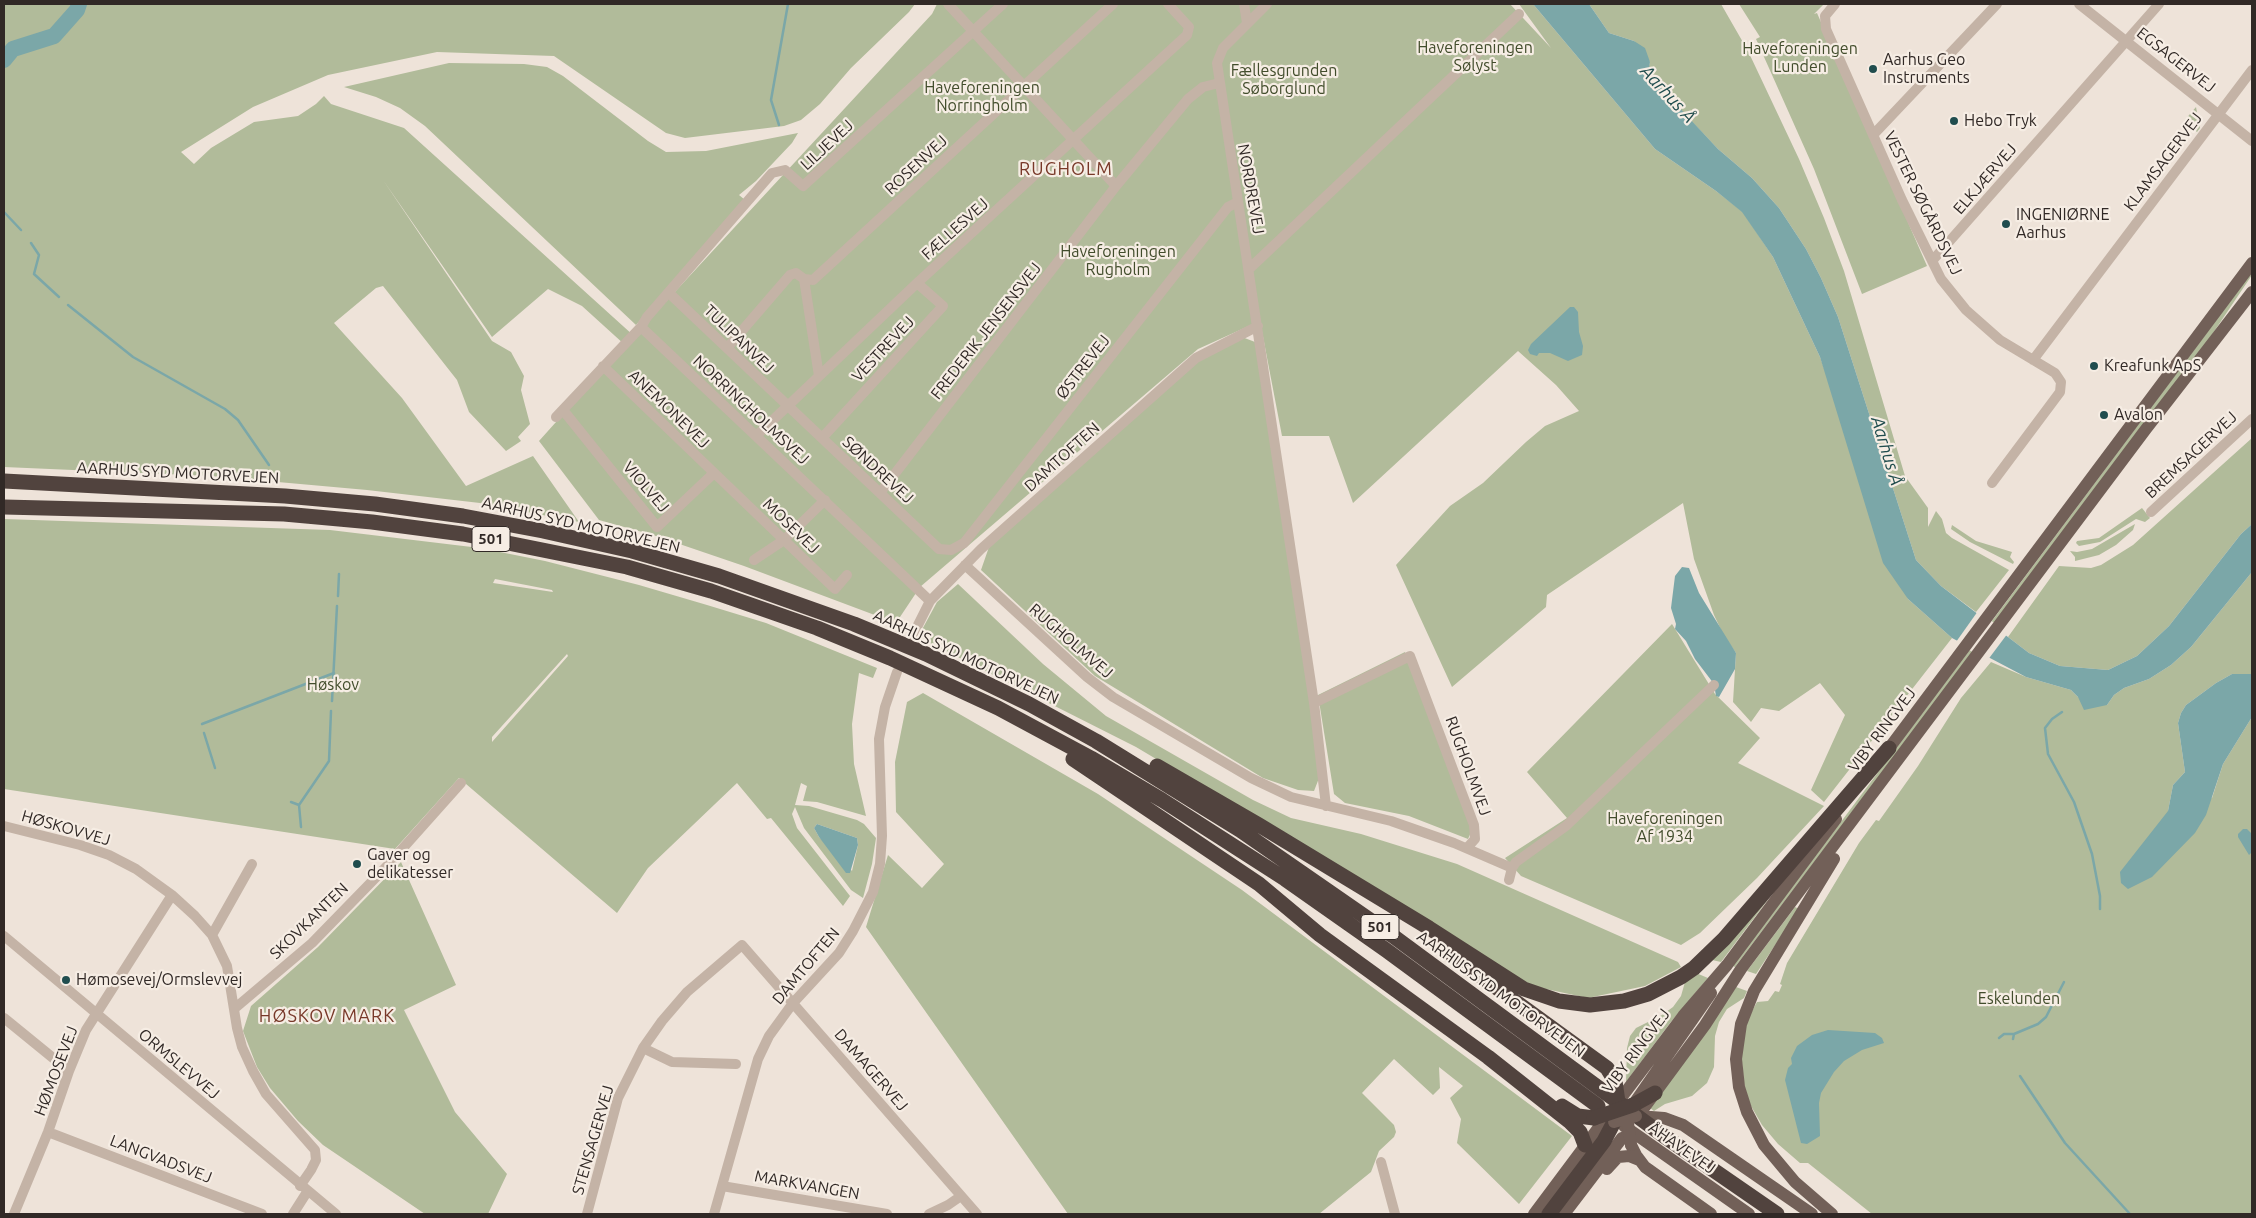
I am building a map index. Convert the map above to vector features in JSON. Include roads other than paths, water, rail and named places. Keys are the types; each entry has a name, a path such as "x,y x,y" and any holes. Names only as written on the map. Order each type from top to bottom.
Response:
{"highway":[{"name":"AARHUS SYD MOTORVEJEN","path":"4,481 285,496 375,504 463,516 543,531 632,551 719,576 854,624 963,671 1096,741 1240,830 1393,936 1664,1136 1777,1214"},
{"name":"AARHUS SYD MOTORVEJEN","path":"4,507 284,514 372,522 546,549 627,567 761,608 872,650 956,687 1091,758 1232,844 1386,950 1619,1115"},
{"path":"963,671 1025,698 1112,741 1190,784 1317,860 1429,928 1513,983 1535,994 1564,1002 1601,1004 1630,1000 1662,988 1681,977 1706,957 1776,880 1889,748"},
{"path":"956,687 1082,764 1258,884 1320,935 1488,1058 1576,1126 1585,1145"},
{"path":"1317,860 1425,935 1601,1063 1613,1076 1619,1115"},
{"path":"1488,1058 1532,1083 1572,1113 1619,1115"},
{"path":"1550,1214 1619,1115 1655,1093"}],"main road":[{"name":"VIBY RINGVEJ","path":"1655,1093 1706,1025 1727,965 2252,263"},
{"name":"VIBY RINGVEJ","path":"1564,1214 1588,1182 1619,1115 1678,1022 1720,983 1740,969 2146,429 2252,292"},
{"path":"1832,1214 1795,1182 1764,1145 1748,1112 1739,1087 1736,1058 1738,1040 1743,1017 1762,976 1828,866 1903,765 1943,700"},
{"name":"VIBY RINGVEJ","path":"1534,1214 1585,1145 1619,1115"},
{"path":"1639,1160 1619,1115 1656,1116 1674,1121 1692,1131 1812,1214"},
{"name":"ÅHAVEVEJ","path":"1619,1115 1656,1150 1749,1214"},
{"path":"1588,1182 1604,1173 1618,1157 1629,1156 1639,1160 1672,1187 1711,1214"},
{"path":"1672,1187 1680,1202 1698,1214"}],"street":[{"path":"948,4 1116,186"},
{"name":"LILJEVEJ","path":"641,327 647,317 772,173 785,170 804,186 1003,4"},
{"name":"ROSENVEJ","path":"727,348 790,275 813,280 1112,4"},
{"name":"FÆLLESVEJ","path":"757,435 917,283 1176,47 1187,35 1189,27 1168,4"},
{"path":"1244,4 1247,23"},
{"path":"1247,23 1267,4"},
{"name":"VESTER SØGÅRDSVEJ","path":"1836,4 1825,16 1826,29 1941,280 1966,310 2000,340 2032,360"},
{"path":"1873,135 1997,4"},
{"name":"EGSAGERVEJ","path":"2080,4 2252,142"},
{"name":"ELKJÆRVEJ","path":"1932,262 2159,4"},
{"path":"1249,269 1519,14"},
{"name":"NORDREVEJ","path":"1247,23 1223,48 1218,57 1220,83 1258,326"},
{"name":"KLAMSAGERVEJ","path":"2032,360 2252,70"},
{"name":"FREDERIK JENSENSVEJ","path":"880,493 1116,186 1188,99 1203,87 1220,83"},
{"name":"ØSTREVEJ","path":"951,550 964,543 1228,207 1238,202"},
{"path":"800,276 819,376"},
{"name":"VESTREVEJ","path":"822,438 943,306 917,283"},
{"name":"TULIPANVEJ","path":"669,293 788,406"},
{"path":"1258,326 1314,703 1326,806"},
{"name":"DAMTOFTEN","path":"912,637 930,600 965,565 1184,368 1218,345 1258,326"},
{"path":"603,366 641,327"},
{"name":"NORRINGHOLMSVEJ","path":"641,327 930,600"},
{"path":"1992,483 2062,387 2055,373 2032,360"},
{"name":"VIOLVEJ","path":"603,366 560,414 658,526 714,473"},
{"name":"ANEMONEVEJ","path":"603,366 714,473"},
{"name":"SØNDREVEJ","path":"788,406 939,548 951,550"},
{"name":"BREMSAGERVEJ","path":"2151,512 2252,419"},
{"name":"MOSEVEJ","path":"714,473 835,589 847,575"},
{"path":"754,560 784,540 825,500"},
{"name":"RUGHOLMVEJ","path":"965,565 1087,677 1113,697 1251,778 1291,797 1391,821 1467,848 1475,839 1474,825 1410,656 1314,703"},
{"name":"DAMTOFTEN","path":"714,1214 758,1059 769,1036 793,1003 839,954 854,931 873,892 880,864 882,843 879,739 885,707 897,672"},
{"path":"1509,880 1512,868 1524,855 1566,826 1714,685"},
{"name":"SKOVKANTEN","path":"234,1009 312,942 403,850 461,783"},
{"name":"HØSKOVVEJ","path":"4,826 80,845 109,855 136,869 172,895 212,935 227,966 242,1047 253,1071 266,1094 315,1150 316,1160 294,1214"},
{"path":"1467,848 1512,868"},
{"path":"212,935 252,864"},
{"name":"HØMOSEVEJ","path":"14,1214 48,1132 68,1071 86,1030 172,895"},
{"name":"ORMSLEVVEJ","path":"4,936 303,1189 336,1214"},
{"name":"DAMAGERVEJ","path":"742,945 977,1214"},
{"name":"STENSAGERVEJ","path":"587,1214 618,1098 643,1048 662,1021 687,992 742,945"},
{"path":"4,1018 68,1071"},
{"path":"643,1048 672,1062 736,1064"},
{"name":"LANGVADSVEJ","path":"48,1132 262,1214"},
{"path":"1381,1162 1395,1214"},
{"name":"MARKVANGEN","path":"722,1186 887,1214"},
{"path":"929,1214 961,1196"}],"water":[{"path":"1533,4 1589,4 1609,33 1634,41 1645,48 1650,62 1648,74 1718,149 1752,178 1779,208 1806,249 1838,317 1916,560 1941,586 2029,653 2060,666 2108,670 2137,656 2169,626 2241,534 2252,524 2252,572 2191,647 2171,665 2149,679 2124,688 2114,695 2107,705 2084,710 2078,697 2071,690 2026,677 1952,638 1908,599 1883,563 1820,357 1773,257 1742,212 1716,191 1655,149"},
{"path":"1570,307 1574,307 1578,312 1579,332 1583,346 1582,355 1568,361 1550,353 1539,353 1537,356 1530,354 1528,350 1531,344"},
{"path":"1682,567 1689,568 1699,593 1736,653 1735,669 1719,697 1716,696 1714,684 1695,659 1686,641 1675,629 1676,624 1671,608 1675,576"},
{"path":"2232,674 2252,674 2252,717 2223,764 2206,815 2195,833 2152,877 2128,889 2121,883 2120,872 2168,811 2173,785 2185,772 2178,723 2181,713 2186,705"},
{"path":"817,824 857,838 858,845 850,873 846,873 819,837 814,828"},
{"path":"2243,829 2247,829 2252,834 2252,852 2249,855 2238,837 2238,834"},
{"path":"1828,1030 1875,1033 1882,1038 1884,1043 1862,1050 1844,1061 1834,1072 1821,1093 1819,1103 1820,1136 1807,1144 1801,1143 1785,1080 1788,1068 1792,1064 1791,1058 1797,1046 1812,1035"}],"waterway":[{"path":"4,60 13,49 54,36 77,10 79,4"},
{"path":"779,125 771,100 788,4"},
{"path":"4,212 21,230"},
{"path":"31,243 39,255 34,274 59,297"},
{"path":"68,305 133,357 225,409 238,420 269,465"},
{"path":"338,596 339,574"},
{"path":"332,701 337,606"},
{"path":"202,724 334,673"},
{"path":"301,827 299,805 329,761 331,711"},
{"path":"2062,712 2052,719 2045,728 2048,754 2074,802 2092,854 2100,896 2100,909"},
{"path":"204,733 215,768"},
{"path":"291,802 299,805"},
{"path":"2013,1039 2014,1034 2038,1024 2046,1017 2064,982"},
{"path":"1999,1038 2004,1034 2014,1034"},
{"path":"2020,1076 2065,1143 2130,1214"}],"place":[{"name":"Aarhus Geo Instruments","path":"1873,69"},
{"name":"Hebo Tryk","path":"1954,121"},
{"name":"INGENIØRNE Aarhus","path":"2006,224"},
{"name":"Kreafunk ApS","path":"2094,366"},
{"name":"Avalon","path":"2104,415"},
{"name":"Gaver og delikatesser","path":"357,864"},
{"name":"Hømosevej/Ormslevvej","path":"66,980"}],"district":[{"name":"RUGHOLM","path":"1066,169"},
{"name":"HØSKOV MARK","path":"327,1016"}],"park label":[{"name":"Haveforeningen Sølyst","path":"1475,57"},
{"name":"Haveforeningen Lunden","path":"1800,58"},
{"name":"Fællesgrunden Søborglund","path":"1284,80"},
{"name":"Haveforeningen Norringholm","path":"982,97"},
{"name":"Haveforeningen Rugholm","path":"1118,261"},
{"name":"Høskov","path":"333,685"},
{"name":"Haveforeningen Af 1934","path":"1665,828"},
{"name":"Eskelunden","path":"2019,999"}],"water label":[{"name":"Aarhus Å","path":"1668,94"},
{"name":"Aarhus Å","path":"1887,451"}]}
